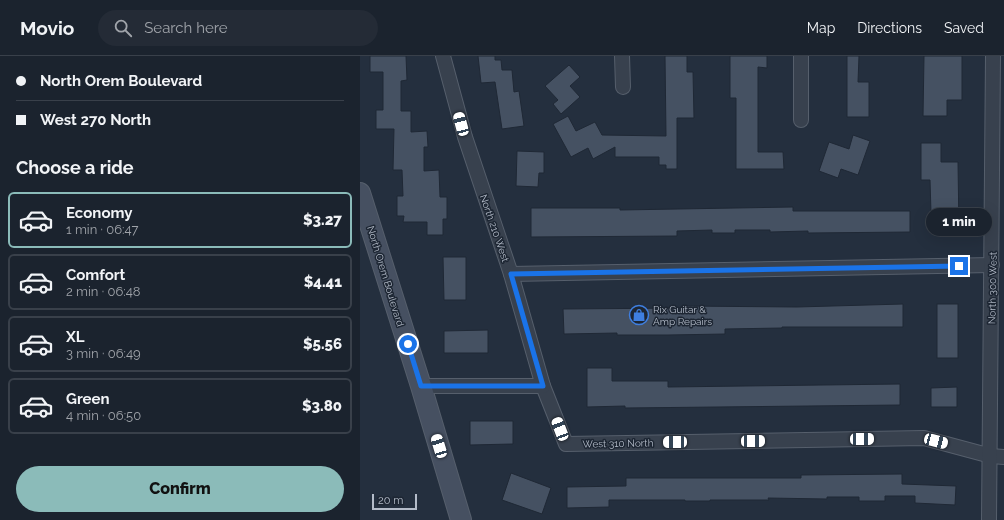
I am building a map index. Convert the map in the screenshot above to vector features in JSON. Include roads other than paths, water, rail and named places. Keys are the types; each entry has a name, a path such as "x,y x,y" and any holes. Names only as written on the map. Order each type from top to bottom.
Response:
{"street":[{"name":"North 210 West","path":"443,56 464,137 511,274 543,386 566,444"},
{"path":"622,56 623,87"},
{"path":"801,56 801,120"},
{"name":"North 300 West","path":"989,520 997,456 992,265 993,56"},
{"name":"North Orem Boulevard","path":"360,193 421,386 461,520"},
{"path":"511,274 992,265"},
{"path":"421,386 543,386"},
{"name":"West 310 North","path":"566,444 924,438 997,456"}],"place":[{"name":"Rix Guitar & Amp Repairs","path":"639,315"}]}
